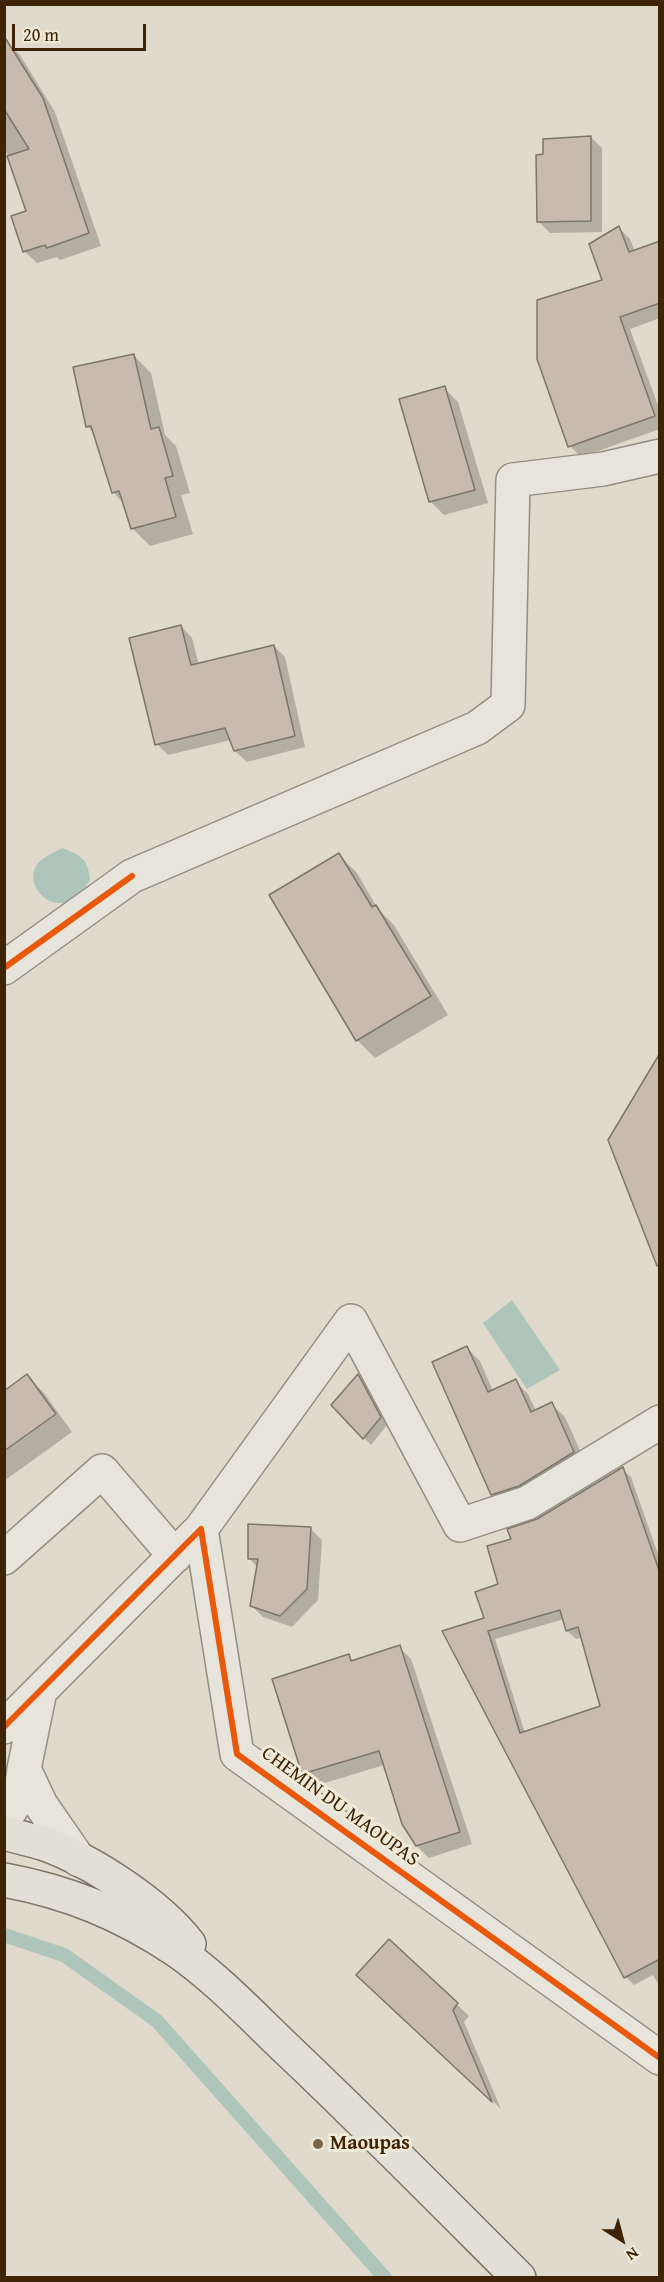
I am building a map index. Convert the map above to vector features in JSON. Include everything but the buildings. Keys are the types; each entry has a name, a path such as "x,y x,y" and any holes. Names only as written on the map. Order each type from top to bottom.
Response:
{"main road":[{"path":"4,1833 46,1845 80,1860 147,1903 187,1940 230,1995"},
{"path":"9,1877 88,1902 132,1924 177,1951 230,1995 336,2095 519,2277"}],"street":[{"path":"4,968 132,876 477,728 508,705 513,480 603,469 660,456"},
{"path":"4,1727 201,1529 351,1320 460,1525 526,1503 660,1422"},
{"path":"4,1558 102,1471 175,1556"},
{"name":"CHEMIN DU MAOUPAS","path":"201,1529 237,1754 660,2058"},
{"path":"4,1819 14,1807 22,1788 40,1691"},
{"path":"24,1769 41,1805 80,1860"}],"shaded area":[{"path":"62,848 74,853 85,862 90,880 76,900 66,903 51,902 46,899 38,890 33,879 33,873 40,861"},
{"path":"512,1300 560,1370 527,1389 483,1323"}],"waterway":[{"path":"4,1935 64,1955 157,2021 385,2278"}],"cycle path":[{"path":"4,968 132,876"},
{"path":"4,1727 201,1529 237,1754 660,2058"}],"place":[{"name":"Maoupas","path":"318,2144"}]}
